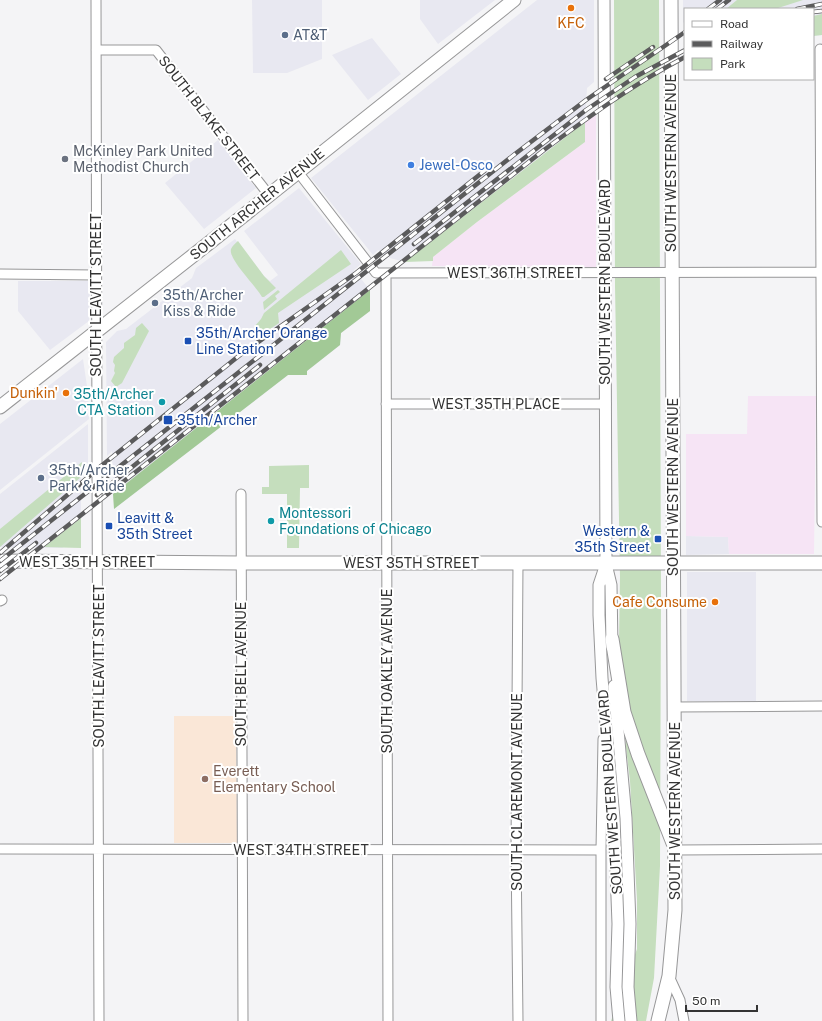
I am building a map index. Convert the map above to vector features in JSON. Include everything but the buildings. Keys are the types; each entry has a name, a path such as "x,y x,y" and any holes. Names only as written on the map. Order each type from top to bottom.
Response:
{"main road":[{"name":"SOUTH ARCHER AVENUE","path":"0,407 514,0"},
{"name":"SOUTH WESTERN AVENUE","path":"658,1021 669,976 675,910 676,850 670,0"},
{"name":"WEST 35TH STREET","path":"0,561 606,564 822,563"},
{"path":"612,639 624,712 638,754 676,850"}],"street":[{"name":"SOUTH LEAVITT STREET","path":"96,0 96,332 100,1021"},
{"name":"SOUTH WESTERN BOULEVARD","path":"604,0 606,564 611,585 613,678 627,832 630,924 628,987 631,1021"},
{"path":"820,49 822,522"},
{"name":"SOUTH BLAKE STREET","path":"96,50 156,50 269,195"},
{"name":"WEST 36TH STREET","path":"298,172 376,274 821,272"},
{"name":"SOUTH OAKLEY AVENUE","path":"386,273 388,1021"},
{"path":"0,274 96,275"},
{"name":"WEST 35TH PLACE","path":"386,404 606,404"},
{"name":"SOUTH BELL AVENUE","path":"241,494 243,1021"},
{"name":"SOUTH CLAREMONT AVENUE","path":"518,563 516,850 518,1021"},
{"name":"SOUTH WESTERN BOULEVARD","path":"606,564 599,585 602,678 614,818 618,924 616,987 619,1021"},
{"path":"675,707 822,706"},
{"path":"601,1021 601,850 604,708"},
{"name":"WEST 34TH STREET","path":"0,849 601,850"},
{"path":"676,850 822,849"},
{"path":"669,976 680,1000 684,1021"}],"shaded area":[{"path":"252,0 322,0 322,59 287,73 253,73"},
{"path":"420,0 495,0 438,44 420,19"},
{"path":"537,0 594,0 594,82 587,88 585,122 405,262 390,258 378,250 373,255 311,178"},
{"path":"683,0 822,0 822,35 814,36 814,8 684,8 683,23"},
{"path":"372,38 401,74 368,100 332,55"},
{"path":"596,115 596,267 432,266 433,257 477,222 585,142 585,122"},
{"path":"218,140 256,188 204,229 165,183"},
{"path":"299,188 361,264 354,270 370,290 370,311 341,333 340,345 307,371 307,375 288,375 114,509 112,451 107,456 106,342 117,331 126,329 192,278 196,268 235,239 264,276 270,281 278,275 244,231"},
{"path":"18,281 90,281 89,321 50,350 18,311"},
{"path":"83,359 88,393 89,419 0,490 0,424"},
{"path":"748,396 816,396 814,554 729,554 728,537 686,536 686,434 747,434"},
{"path":"88,424 88,472 81,478 81,537 62,548 0,547 0,494"},
{"path":"686,536 728,537 729,554 686,555"},
{"path":"687,572 756,572 756,701 687,701"},
{"name":"Everett Elementary School","path":"174,716 236,716 237,843 174,843"}],"green space":[{"path":"614,0 659,0 661,598 660,866 654,978 646,1021 611,1021 637,949 637,900 630,781 626,748 619,642 620,577 615,286"},
{"path":"737,0 803,0 778,8 727,8"},
{"path":"822,14 822,35 814,36 814,16"},
{"path":"585,122 585,142 477,222 433,257 433,261 405,262"},
{"path":"238,241 264,276 276,288 264,297 262,297 238,266 231,253 231,249"},
{"path":"341,250 351,264 278,313 279,323 260,336 254,327 264,313"},
{"path":"278,290 280,292 275,296 277,299 264,310 263,302"},
{"path":"370,290 370,311 341,333 340,345 307,371 307,375 288,375 114,509 113,494"},
{"path":"142,323 149,331 122,383 116,387 111,381 115,373 115,365 113,362 114,357 124,348 124,343 135,335 136,328"},
{"path":"82,462 81,477 0,547 0,529"},
{"path":"309,465 309,488 300,488 299,548 287,548 287,494 262,494 262,487 269,487 269,466"},
{"path":"81,518 81,548 44,547"}],"railway":[{"path":"709,8 720,0"},
{"path":"718,8 729,0"},
{"path":"802,8 822,4"},
{"path":"814,12 822,11"},
{"path":"0,561 515,154 586,100 684,33"},
{"path":"606,79 653,47"},
{"path":"414,244 586,110 635,77 684,51"},
{"path":"0,579 544,150 596,112 648,78 684,58"},
{"path":"0,553 101,466 240,355 356,273 488,168"},
{"path":"97,495 260,365"},
{"path":"0,571 36,543"}],"place":[{"name":"KFC","path":"571,8"},
{"name":"AT&T","path":"285,35"},
{"name":"McKinley Park United Methodist Church","path":"65,159"},
{"name":"Jewel-Osco","path":"411,165"},
{"name":"35th/Archer Kiss & Ride","path":"155,303"},
{"name":"35th/Archer Orange Line Station","path":"188,341"},
{"name":"Dunkin'","path":"66,393"},
{"name":"35th/Archer CTA Station","path":"162,402"},
{"name":"35th/Archer","path":"168,420"},
{"name":"35th/Archer Park & Ride","path":"41,478"},
{"name":"Montessori Foundations of Chicago","path":"271,521"},
{"name":"Leavitt & 35th Street","path":"109,526"},
{"name":"Western & 35th Street","path":"658,539"},
{"name":"Cafe Consume","path":"715,602"},
{"name":"Everett Elementary School","path":"205,779"}]}
